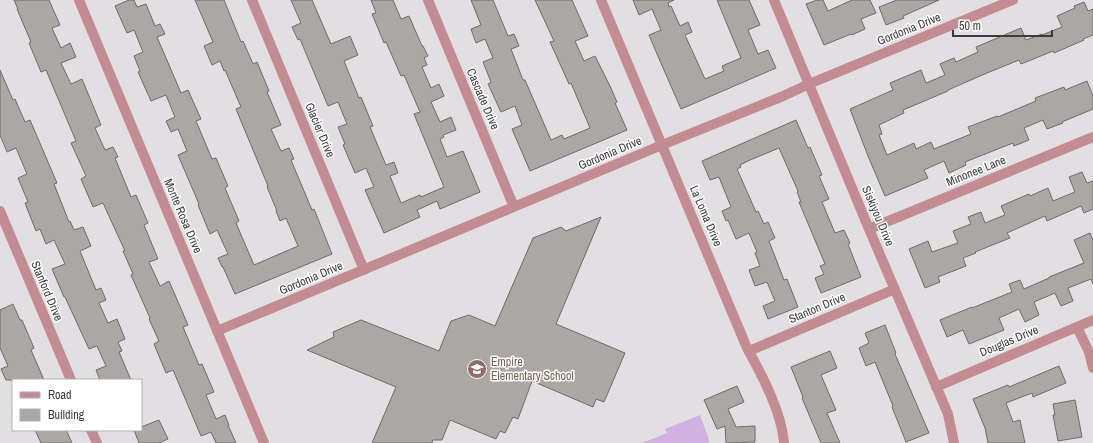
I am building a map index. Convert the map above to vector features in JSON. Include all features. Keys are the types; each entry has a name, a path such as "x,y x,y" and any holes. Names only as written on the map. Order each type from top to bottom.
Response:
{"street":[{"name":"Monte Rosa Drive","path":"79,0 264,443"},
{"name":"Glacier Drive","path":"252,0 364,270"},
{"name":"Cascade Drive","path":"428,0 514,207"},
{"name":"La Loma Drive","path":"601,0 749,351 775,407 780,422 784,443"},
{"name":"Siskiyou Drive","path":"774,0 948,414 954,443"},
{"name":"Gordonia Drive","path":"217,332 662,145 1013,0"},
{"name":"Minonee Lane","path":"869,229 1093,137"},
{"name":"Stanford Drive","path":"0,211 70,379"},
{"name":"Stanton Drive","path":"749,351 895,289"},
{"name":"Douglas Drive","path":"936,386 1093,320"},
{"path":"1077,327 1093,368"},
{"path":"91,431 97,443"}],"shaded area":[{"path":"700,415 709,443 642,443 667,433 665,429"}],"building":[{"path":"14,0 49,0 60,25 52,28 61,48 70,43 76,57 61,63 71,84 82,79 101,125 95,128 105,150 113,147 118,157 115,158 131,197 136,195 148,223 144,225 158,259 149,262 160,286 169,281 188,325 183,327 199,365 202,364 214,392 206,395 216,419 225,415 236,443 216,443 211,432 201,436 173,370 166,373 154,344 159,341 131,275 133,274 123,251 125,251 103,203 93,207 81,179 86,176 71,143 76,141 46,70 41,72"},
{"path":"129,0 134,0 137,7 146,4 155,26 160,24 165,34 157,37 181,93 188,90 201,119 196,121 212,159 216,158 228,186 225,188 239,221 236,223 254,265 298,246 286,218 280,221 267,187 268,186 236,109 241,107 225,70 224,71 220,61 212,65 204,46 213,42 195,0 224,0 241,42 243,41 253,64 257,62 269,91 267,92 281,125 271,129 281,151 289,148 294,159 291,160 312,210 314,209 332,254 235,294 218,258 228,254 217,230 210,234 178,155 187,151 178,129 171,132 166,121 175,117 166,95 151,101 138,72 140,71 134,56 143,52 134,30 127,33 115,6"},
{"path":"291,0 312,0 331,44 350,36 358,55 344,61 359,98 361,97 373,126 370,127 386,165 394,162 398,173 390,176 401,203 420,195 421,197 444,187 414,114 420,112 404,75 401,76 386,42 384,43 372,14 376,13 371,0 393,0 401,19 409,16 428,56 424,58 427,65 422,67 431,88 439,84 444,96 431,102 440,122 451,117 456,130 443,135 444,137 440,139 447,157 463,151 480,192 440,209 437,201 417,210 420,217 384,233 365,190 374,187 366,168 355,173 343,145 345,144 338,127 347,124 338,102 328,106 300,39 298,40 292,27 301,23"},
{"path":"471,0 493,0 508,36 514,34 519,46 511,49 523,80 525,80 551,140 562,135 564,139 590,128 571,83 569,84 550,42 554,41 535,0 572,0 588,36 575,41 584,61 595,56 617,102 615,103 627,130 530,171 512,129 522,125 515,106 501,112 488,84 491,82 483,62 493,58 485,39 476,43 471,29 481,25"},
{"path":"633,0 674,0 668,3 669,7 671,6 680,26 688,22 692,32 685,35 705,79 724,71 722,66 741,58 717,0 749,0 760,25 748,30 758,54 768,50 776,68 681,109 649,35 661,30 652,9 639,15"},
{"path":"817,0 823,0 828,11 852,0 870,0 876,13 861,19 865,29 824,45 806,4"},
{"path":"897,0 939,0 903,16 904,18 886,25 879,7"},
{"path":"1084,2 1088,11 1093,9 1093,35 1054,53 1053,51 1021,64 1019,60 903,110 904,113 879,125 882,134 879,135 887,155 914,143 916,149 931,142 934,149 971,134 968,127 997,116 998,117 1036,101 1035,98 1064,87 1065,90 1087,81 1093,96 1093,109 1047,129 1043,120 1024,128 1029,140 1014,146 1013,143 965,162 966,165 949,173 944,161 924,170 928,178 885,196 850,109 893,90 890,83 921,70 926,83 945,75 940,64 954,58 956,62 978,52 976,47 1021,28 1026,40 1062,27 1057,16"},
{"path":"0,70 13,100 15,99 25,122 30,120 57,183 54,184 69,222 70,221 74,230 83,227 91,246 80,251 96,290 101,288 106,300 99,303 108,323 117,319 125,339 118,342 122,351 119,352 131,379 100,379 96,370 106,366 97,346 89,349 52,269 65,264 54,240 46,244 40,229 36,231 25,203 28,202 18,178 27,174 16,148 7,152 0,135"},
{"path":"796,120 822,175 819,176 829,199 822,202 835,233 844,230 850,243 848,244 861,277 821,293 815,278 824,274 820,266 825,264 799,202 801,202 797,192 798,191 779,148 750,160 740,165 741,167 737,169 756,212 758,211 764,224 768,222 775,238 769,241 784,280 787,279 798,307 768,319 763,306 775,301 767,282 755,286 749,270 760,266 755,253 757,252 749,233 736,239 728,220 726,221 722,211 731,207 719,177 710,180 702,161"},
{"path":"1082,172 1087,183 1093,181 1093,209 1084,213 1081,206 1047,221 1045,216 1007,233 1010,238 963,258 966,266 938,277 940,282 925,288 909,249 928,241 932,252 958,243 953,231 971,224 968,217 981,212 985,223 1005,215 1001,206 1029,194 1030,196 1048,188 1053,201 1075,192 1069,177"},
{"path":"601,217 556,324 625,353 604,402 596,399 593,407 532,381 518,419 513,417 505,433 500,431 496,439 450,420 442,440 433,440 432,443 372,443 396,387 307,350 334,337 333,332 361,320 439,351 451,321 469,315 495,326 533,238 561,227 566,231"},
{"path":"1090,233 1093,240 1093,284 1091,279 1068,288 1073,301 1061,306 1055,293 1034,302 1039,315 1025,322 1019,309 999,318 1004,330 969,344 963,330 947,337 940,320 1012,292 1009,284 1020,280 1024,289 1084,263 1074,240"},
{"path":"13,304 20,320 22,320 34,348 31,350 44,379 6,380 1,369 8,366 0,348 0,310"},
{"path":"885,325 896,353 895,354 929,433 906,442 875,362 866,366 859,348 869,343 865,333"},
{"path":"830,351 837,368 821,375 836,410 827,413 840,443 821,443 791,367"},
{"path":"1059,366 1066,383 1033,397 1032,393 1006,403 1013,422 1020,420 1025,443 988,443 985,428 973,399 1008,385 1009,387"},
{"path":"737,386 744,402 728,409 736,427 755,426 755,442 726,443 725,426 717,429 704,400"},
{"path":"1075,400 1082,437 1058,441 1053,415 1055,415 1053,404"},
{"path":"159,420 168,439 159,443 139,443 134,431 142,431 142,427"},
{"path":"35,431 66,431 72,443 41,443"}],"place":[{"name":"Empire Elementary School","path":"477,369"}]}
